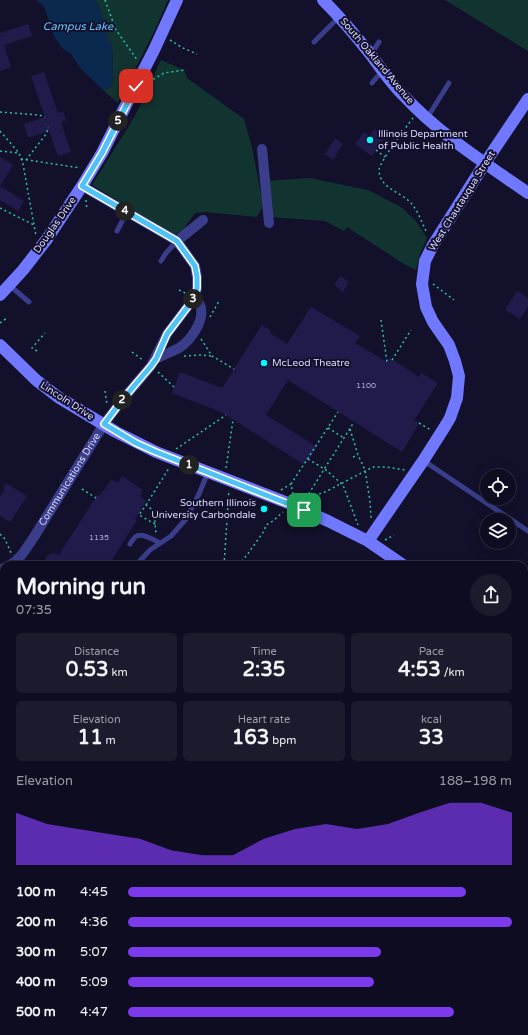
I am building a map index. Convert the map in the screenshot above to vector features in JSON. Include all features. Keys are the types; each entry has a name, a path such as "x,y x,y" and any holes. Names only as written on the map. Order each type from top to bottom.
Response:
{"street":[{"name":"Douglas Drive","path":"0,295 10,285 47,239 84,190 154,50 177,0"},
{"name":"South Oakland Avenue","path":"323,0 340,16 382,71 403,95 427,118 484,163 528,193"},
{"name":"West Chautauqua Street","path":"368,541 423,461 450,418 456,398 459,376 455,361 448,345 433,322 426,307 422,284 425,261 433,245 484,163 528,99"},
{"path":"262,149 269,223"},
{"path":"84,190 177,241 195,266 197,277 195,297 202,310 198,326 180,347 156,359"},
{"path":"177,241 203,220"},
{"name":"Communications Drive","path":"17,561 24,553 104,424 151,366 156,359 167,334 195,297"},
{"name":"Lincoln Drive","path":"0,345 36,380 58,396 136,443 294,505 368,541 397,561"}],"lane":[{"path":"314,42 340,16"},
{"path":"371,55 379,42"},
{"path":"372,83 382,71"},
{"path":"427,118 449,83"},
{"path":"117,231 126,212"},
{"path":"161,261 177,241"},
{"path":"10,285 29,302"},
{"path":"423,461 528,531"},
{"path":"140,561 159,542 171,536 186,519 208,472"},
{"path":"130,544 135,537 139,535 144,535 159,542"}],"path":[{"path":"105,0 116,30 140,64"},
{"path":"168,39 197,54"},
{"path":"146,84 164,73 184,70"},
{"path":"0,112 39,115 45,117"},
{"path":"414,116 382,161 379,170 382,179 388,187 410,202 419,215 427,233"},
{"path":"26,160 47,133 48,127"},
{"path":"0,131 19,153 23,164 37,239"},
{"path":"0,150 19,153"},
{"path":"376,150 386,157"},
{"path":"21,159 82,168"},
{"path":"84,190 86,210"},
{"path":"0,208 34,225"},
{"path":"430,282 454,300"},
{"path":"207,322 219,301"},
{"path":"0,323 7,318"},
{"path":"381,320 387,362"},
{"path":"392,360 411,330"},
{"path":"37,351 32,348 45,333"},
{"path":"199,336 212,356"},
{"path":"178,356 212,356 234,369"},
{"path":"106,391 108,409"},
{"path":"281,490 291,484 338,412"},
{"path":"175,449 226,415"},
{"path":"225,470 234,420"},
{"path":"354,422 305,499 325,492 365,470 374,467 405,470"},
{"path":"419,423 427,428"},
{"path":"328,428 344,438"},
{"path":"350,430 358,455 365,470 371,519"},
{"path":"353,457 358,455"},
{"path":"308,459 324,469 343,485 359,526"},
{"path":"155,524 139,515 169,468"},
{"path":"291,484 294,495"},
{"path":"82,489 96,498"},
{"path":"224,561 229,490"},
{"path":"146,505 154,511 159,542"},
{"path":"242,561 264,531 266,525 273,521 284,510"},
{"path":"0,534 5,539 11,560"},
{"path":"385,540 394,535"},
{"path":"0,541 5,539"}],"green space":[{"path":"95,0 168,0 153,34 118,103 103,90 112,87 112,46 107,35 100,9"},
{"path":"445,0 528,0 528,51"},
{"path":"161,60 184,70 187,78 244,119 252,147 263,205 257,217 205,212 195,213 183,230 174,235 92,185 135,116"},
{"path":"310,178 368,190 401,207 416,221 427,238 420,254 416,270 404,264 347,227 344,231 325,221 268,217 265,181"}],"water":[{"name":"Campus Lake","path":"36,0 95,0 100,9 107,35 112,46 112,87 103,90 81,69 71,54 62,48 54,36 44,6"}],"building":[{"path":"28,24 32,36 4,45 11,67 0,71 0,33"},
{"path":"44,72 58,113 63,111 66,121 61,122 71,152 58,156 49,131 28,138 24,124 45,117 31,76"},
{"name":"Illinois Department of Public Health","path":"374,129 385,137 372,156 355,144 364,132 369,136"},
{"path":"335,138 343,144 333,160 325,154"},
{"path":"0,157 13,165 0,186"},
{"path":"0,186 24,201 18,211 0,200"},
{"path":"340,276 349,282 343,292 334,285"},
{"path":"517,291 528,298 528,307 520,319 505,310"},
{"path":"311,307 360,336 355,343 387,362 390,358 419,377 421,373 438,383 414,420 419,423 402,452 288,380 266,415 317,447 306,464 303,464 223,413 172,393 180,372 222,388 262,325 271,331 270,333 287,344"},
{"path":"122,476 143,490 140,496 146,501 135,520 137,520 111,561 45,561 46,557 50,554 56,553 59,555 97,495 99,496 112,479 118,483"},
{"path":"6,483 27,496 10,522 0,516 0,497 5,490 3,488"}],"place":[{"name":"Illinois Department of Public Health","path":"370,140"},
{"name":"McLeod Theatre","path":"264,363"},
{"name":"Southern Illinois University Carbondale","path":"264,509"}],"route":[{"path":"136,86 102,153 82,186 177,241 195,266 197,288 195,297 167,334 156,359 104,424 136,443 156,452 304,510"}]}
